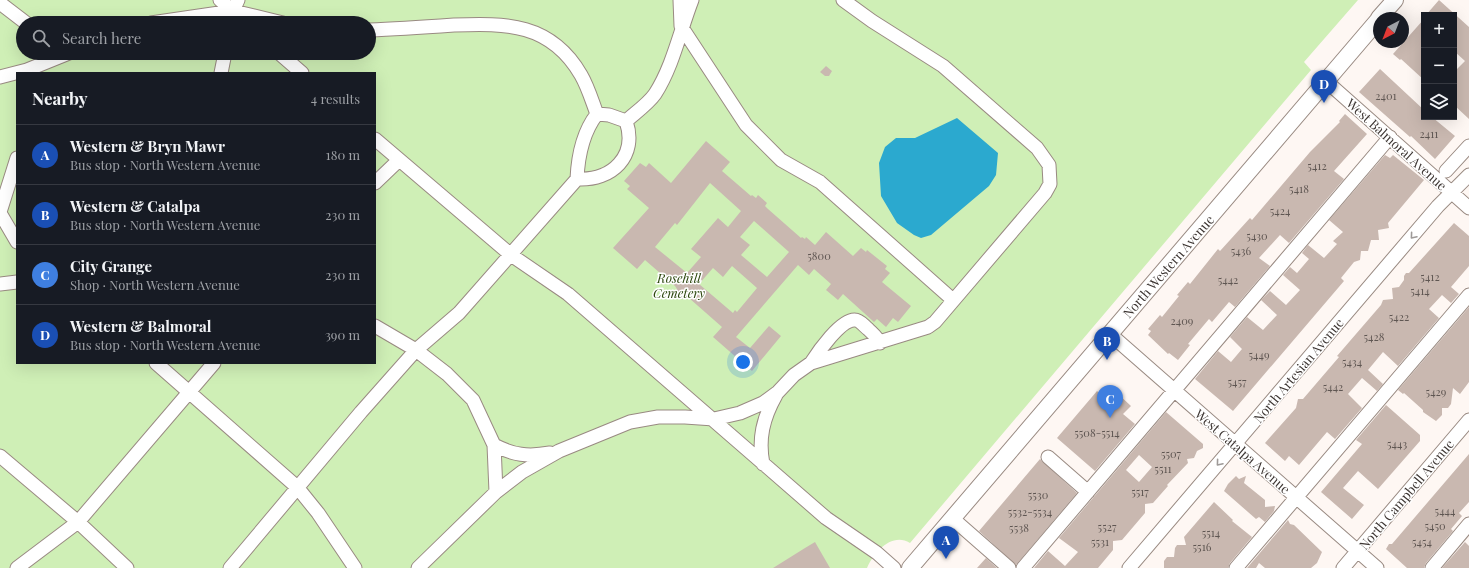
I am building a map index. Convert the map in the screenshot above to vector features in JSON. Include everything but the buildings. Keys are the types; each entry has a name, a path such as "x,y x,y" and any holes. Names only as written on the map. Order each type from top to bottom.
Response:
{"main road":[{"name":"North Western Avenue","path":"1384,12 1395,0"},
{"name":"North Western Avenue","path":"910,568 1373,25"}],"street":[{"path":"220,0 234,11"},
{"path":"680,0 681,26 746,125 781,160 820,182 953,300"},
{"path":"626,121 654,95 669,68 681,26 692,0"},
{"path":"418,568 496,492 522,472 559,451 630,422 658,417 714,419 740,413 763,402 778,392 794,375 811,363 928,327 1045,193 1050,184 1049,165 1037,148 943,66 872,21 843,0"},
{"path":"0,3 17,16"},
{"path":"199,16 234,11 254,16"},
{"path":"376,30 489,24 511,25 529,30 553,44 571,61 581,75 597,114"},
{"path":"46,72 50,60"},
{"path":"19,72 50,60"},
{"path":"221,72 224,60"},
{"path":"287,60 301,72"},
{"path":"0,77 16,73"},
{"name":"West Balmoral Avenue","path":"1326,81 1469,208"},
{"path":"597,114 609,115 626,121"},
{"path":"230,568 297,487 416,350 458,313 577,179 578,159 586,132 597,114"},
{"path":"577,179 604,176 611,171 626,155 630,138 626,121"},
{"path":"1022,568 1175,391 1390,137"},
{"path":"376,140 511,255 568,294 714,419 763,464 826,518 877,553 894,568"},
{"path":"1446,172 1469,146"},
{"path":"376,182 399,160"},
{"path":"16,161 0,213 16,240"},
{"name":"North Artesian Avenue","path":"1129,568 1433,212 1469,175"},
{"path":"0,284 16,282"},
{"path":"1236,568 1469,295"},
{"path":"811,363 824,344 850,321 858,321 862,323 876,336 880,343"},
{"path":"376,327 416,350 447,374 473,400 494,445 496,492"},
{"name":"West Catalpa Avenue","path":"1110,334 1377,568"},
{"path":"157,364 297,487 318,513 355,568"},
{"path":"17,568 78,522 213,364"},
{"path":"763,464 761,452 761,432 770,406 778,392"},
{"name":"North Campbell Avenue","path":"1343,568 1469,420"},
{"path":"494,445 507,452 523,456 535,456 559,451"},
{"path":"0,456 78,522 127,568"},
{"path":"1048,457 1088,492"},
{"path":"952,518 1008,568"},
{"path":"1432,568 1469,524"}],"green space":[{"name":"Rosehill Cemetery","path":"0,0 1358,0 1304,62 1311,70 910,543 903,540 897,540 884,545 874,556 867,568 0,568"}],"water":[{"path":"957,118 998,153 996,175 989,186 931,235 921,238 897,223 881,196 879,163 885,147 896,138 915,138"}],"place":[{"name":"Western & Balmoral","path":"1324,103"},
{"name":"Western & Catalpa","path":"1107,360"},
{"name":"City Grange","path":"1110,418"},
{"name":"Western & Bryn Mawr","path":"946,559"}]}
